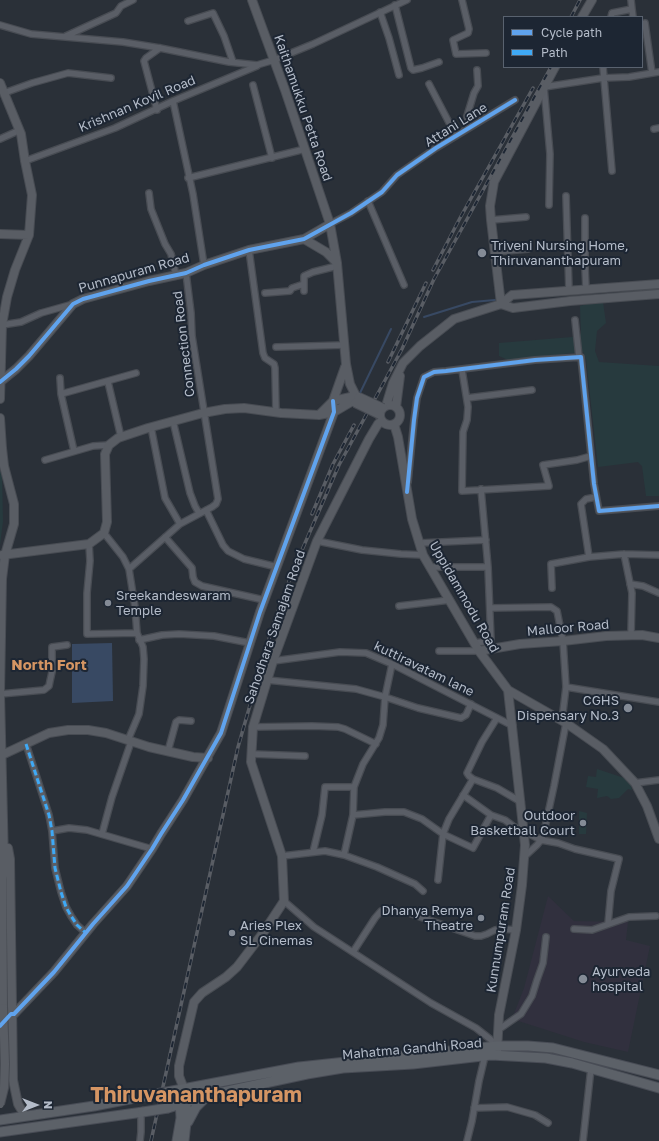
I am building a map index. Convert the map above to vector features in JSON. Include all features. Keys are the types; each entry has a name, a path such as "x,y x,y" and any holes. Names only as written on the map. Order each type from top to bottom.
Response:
{"main road":[{"name":"Mahatma Gandhi Road","path":"25,1116 94,1106 167,1092 300,1071 497,1051 528,1046 552,1048 659,1075"},
{"name":"Mahatma Gandhi Road","path":"142,1113 168,1108 184,1102 300,1071 413,1064 485,1056 497,1051 546,1058 591,1068 659,1088"},
{"path":"181,1090 187,1114 184,1141"},
{"path":"186,1127 196,1108 209,1095"},
{"path":"178,1141 184,1102"},
{"path":"0,1132 142,1113"},
{"path":"0,1120 25,1116"}],"street":[{"path":"117,0 120,6"},
{"path":"66,36 116,13 120,6 133,0"},
{"name":"Kaithamukku Petta Road","path":"252,0 330,224 337,264 346,364"},
{"name":"Krishnan Kovil Road","path":"25,161 115,128 173,101 274,60 407,0"},
{"path":"462,0 469,30 468,33 453,40 456,54 486,53"},
{"path":"583,16 592,0"},
{"path":"631,0 633,16"},
{"path":"395,5 411,68 413,70 439,62"},
{"path":"611,16 612,13 632,9"},
{"path":"380,12 399,75"},
{"path":"188,21 214,13 224,36 232,62"},
{"path":"645,23 652,73"},
{"path":"0,25 31,34 123,42 257,66"},
{"path":"156,110 144,61 160,48"},
{"path":"501,301 494,252 490,206 494,182 554,68"},
{"path":"603,68 612,171"},
{"path":"468,128 467,116 474,92 478,86 477,70"},
{"path":"544,87 603,78 629,77 659,72"},
{"path":"4,93 32,83 68,74 111,78"},
{"path":"0,83 20,130 32,195 29,235 15,270 7,297 2,325 0,399"},
{"path":"253,84 272,158"},
{"path":"429,84 456,136"},
{"path":"544,87 550,154 549,205"},
{"name":"Attani Lane","path":"330,224 351,213 382,192 397,175 436,148 515,100"},
{"path":"173,101 188,178 193,194 204,265"},
{"path":"0,139 20,130"},
{"path":"188,178 305,149"},
{"path":"149,193 151,209 165,244 171,254 176,275"},
{"path":"566,196 569,291"},
{"path":"368,201 404,285"},
{"path":"491,220 526,217"},
{"path":"585,218 586,289"},
{"name":"Punnapuram Road","path":"0,381 30,356 73,304 83,299 148,281 186,273 204,265 250,250 304,239 330,224"},
{"path":"0,234 29,235"},
{"path":"304,239 326,252 337,264 304,276 304,291"},
{"path":"494,252 528,249"},
{"path":"250,250 263,353 265,358 274,364 276,412"},
{"name":"Connection Road","path":"186,273 192,336 218,496 216,504 206,510"},
{"path":"265,294 290,291 292,288 304,284"},
{"path":"396,422 387,424 383,412 393,383 403,363 420,346 454,319 501,301 512,295 659,284"},
{"path":"501,301 513,308 578,300 659,294"},
{"path":"2,325 21,322 41,313 73,304"},
{"path":"575,320 579,357 582,357 591,456 599,511 659,506"},
{"path":"276,347 345,345"},
{"path":"407,492 417,398 424,377 434,372 462,370 536,360 579,357"},
{"name":"Uppidammodu Road","path":"403,363 398,387 396,407 399,411 396,422 412,519 424,555 430,567 479,651 508,690 564,722 603,749 635,783 647,806 659,838"},
{"path":"319,415 333,402 346,364"},
{"path":"346,364 354,399"},
{"path":"462,370 468,416 463,432 462,491 549,486 543,465 577,460 591,456"},
{"path":"61,394 136,373"},
{"path":"60,378 61,394 74,452"},
{"path":"341,381 343,389 354,399 383,412 396,407"},
{"path":"108,382 121,437"},
{"path":"466,398 532,390"},
{"path":"333,402 354,399"},
{"path":"45,460 93,446 109,445 121,437 151,427 204,413 225,409 244,408 319,415 334,412 354,399"},
{"path":"0,1026 11,1014 14,1014 54,972 127,886 152,849 208,758 221,733 264,600 334,412 333,402"},
{"name":"Sahodhara Samajam Road","path":"284,901 282,856 251,762 253,727 273,661 317,541 383,412"},
{"path":"0,418 4,466 14,504 14,524 2,555 0,694 4,861 1,875 5,1064 4,1088 0,1104"},
{"path":"173,421 190,493 199,513"},
{"path":"151,427 165,498 180,524"},
{"path":"2,555 89,544 104,533 107,522 105,454 109,445"},
{"path":"474,643 491,641 488,567 481,489"},
{"path":"589,557 581,504 586,499 596,496"},
{"path":"129,569 180,524 206,510 222,545 228,551 244,559 277,567"},
{"path":"102,834 129,741 139,714 143,686 144,653 137,633 134,595 129,569 123,557 104,533"},
{"path":"166,537 192,568 195,582 202,586 264,600"},
{"path":"420,543 486,540"},
{"path":"317,541 362,550 424,555"},
{"path":"89,544 90,561 87,593 87,634 137,633"},
{"path":"624,554 630,584 632,607 631,635"},
{"path":"552,588 551,564 589,557 624,554 659,555"},
{"path":"430,567 488,567"},
{"path":"630,584 643,586 659,594"},
{"path":"399,606 450,600"},
{"path":"490,608 551,607 557,611 563,641 566,688 564,722 554,786 541,840 524,857"},
{"path":"139,640 162,635 179,634 214,636 250,643"},
{"name":"Malloor Road","path":"479,651 520,644 606,636 631,635 659,638"},
{"path":"0,694 44,690 48,686 52,672 52,647 68,645"},
{"path":"439,651 479,651"},
{"name":"kuttiravatam lane","path":"273,661 340,652 373,655 513,726"},
{"path":"344,855 353,815 354,787 363,764 376,744 382,725 385,697 392,664"},
{"path":"267,680 356,690 385,697 418,708 461,718 466,715 471,704"},
{"path":"566,688 659,702"},
{"name":"Kunnumpuram Road","path":"497,1051 499,1015 516,930 524,857 524,832 508,690"},
{"path":"497,718 482,742 468,771 468,775 473,779 497,788 521,802"},
{"path":"168,751 176,722 179,720 191,721"},
{"path":"253,727 338,727 376,744"},
{"path":"1,756 49,732 88,730 106,733 129,741 193,757 208,758"},
{"path":"26,744 49,815 55,868 61,892 71,916 77,925 86,933"},
{"path":"252,754 305,756"},
{"path":"438,880 443,834 449,819 473,779"},
{"path":"635,783 659,780"},
{"path":"314,852 322,815 325,787 354,787"},
{"path":"463,795 491,815 505,820 524,832 541,840 619,859 611,890 608,924"},
{"path":"353,815 404,812 422,819 443,834 473,848 491,815"},
{"path":"2,820 10,859 11,1014 14,1060 13,1080 18,1104 25,1116"},
{"path":"52,831 69,828 102,834 152,849"},
{"path":"282,856 325,851 344,855 415,884 423,890"},
{"path":"181,1090 179,1066 194,1002 202,993 226,977 237,967 284,901 314,927 431,1003 476,1028 490,1039 497,1051"},
{"path":"353,952 381,911 389,910 406,912 475,936 487,934 495,930 516,930"},
{"path":"574,929 592,930 629,917 656,916"},
{"path":"498,1030 521,1014 532,996 544,963 546,937"},
{"path":"467,1141 485,1056"},
{"path":"583,1141 591,1068"},
{"path":"474,1108 507,1107 535,1115 548,1123"},
{"path":"140,1141 142,1132 142,1113"}],"shaded area":[{"path":"548,896 574,921 628,922 626,940 650,946 628,1052 584,1042 512,1019 524,988"}],"green space":[{"path":"592,302 603,302 606,323 597,331 595,351 599,362 659,366 659,496 646,496 642,466 638,462 598,467 586,359 583,352 508,360 499,356 499,343 572,337 581,334 580,306"},
{"path":"0,471 2,474 3,521 0,545"},
{"path":"597,769 630,780 632,790 628,789 619,798 611,799 607,796 597,798 598,789 586,787 588,776 596,777"},
{"name":"Outdoor Basketball Court","path":"579,811 587,813 586,834 579,834"}],"water":[{"path":"112,643 113,701 72,703 72,644"}],"waterway":[{"path":"424,317 472,302 495,300"},
{"path":"360,393 391,329"}],"railway":[{"path":"572,16 580,0"},
{"path":"151,1141 238,747 273,625 292,573 339,465 402,349 434,279 550,68"},
{"path":"433,270 460,218 533,88"},
{"path":"388,362 426,283"},
{"path":"312,514 333,464 354,425"}],"marked path":[{"path":"26,744 49,815 55,868 61,892 71,916 77,925 86,933"}],"cycle path":[{"path":"0,382 29,356 73,304 83,299 149,281 186,273 204,265 249,250 304,239 351,213 382,192 397,175 436,148 515,100"},
{"path":"407,492 417,398 424,377 434,372 535,360 581,357 594,484 599,511 659,506"},
{"path":"0,1026 11,1014 14,1014 54,972 93,924 127,886 183,800 221,733 260,612 334,412 333,401"}],"place":[{"name":"Triveni Nursing Home, Thiruvananthapuram","path":"482,253"},
{"name":"Sreekandeswaram Temple","path":"108,603"},
{"name":"CGHS Dispensary No.3","path":"628,708"},
{"name":"Outdoor Basketball Court","path":"583,823"},
{"name":"Dhanya Remya Theatre","path":"481,918"},
{"name":"Aries Plex SL Cinemas","path":"232,933"},
{"name":"Ayurveda hospital","path":"583,979"}],"district":[{"name":"North Fort","path":"49,665"},
{"name":"Thiruvananthapuram","path":"196,1095"}]}
